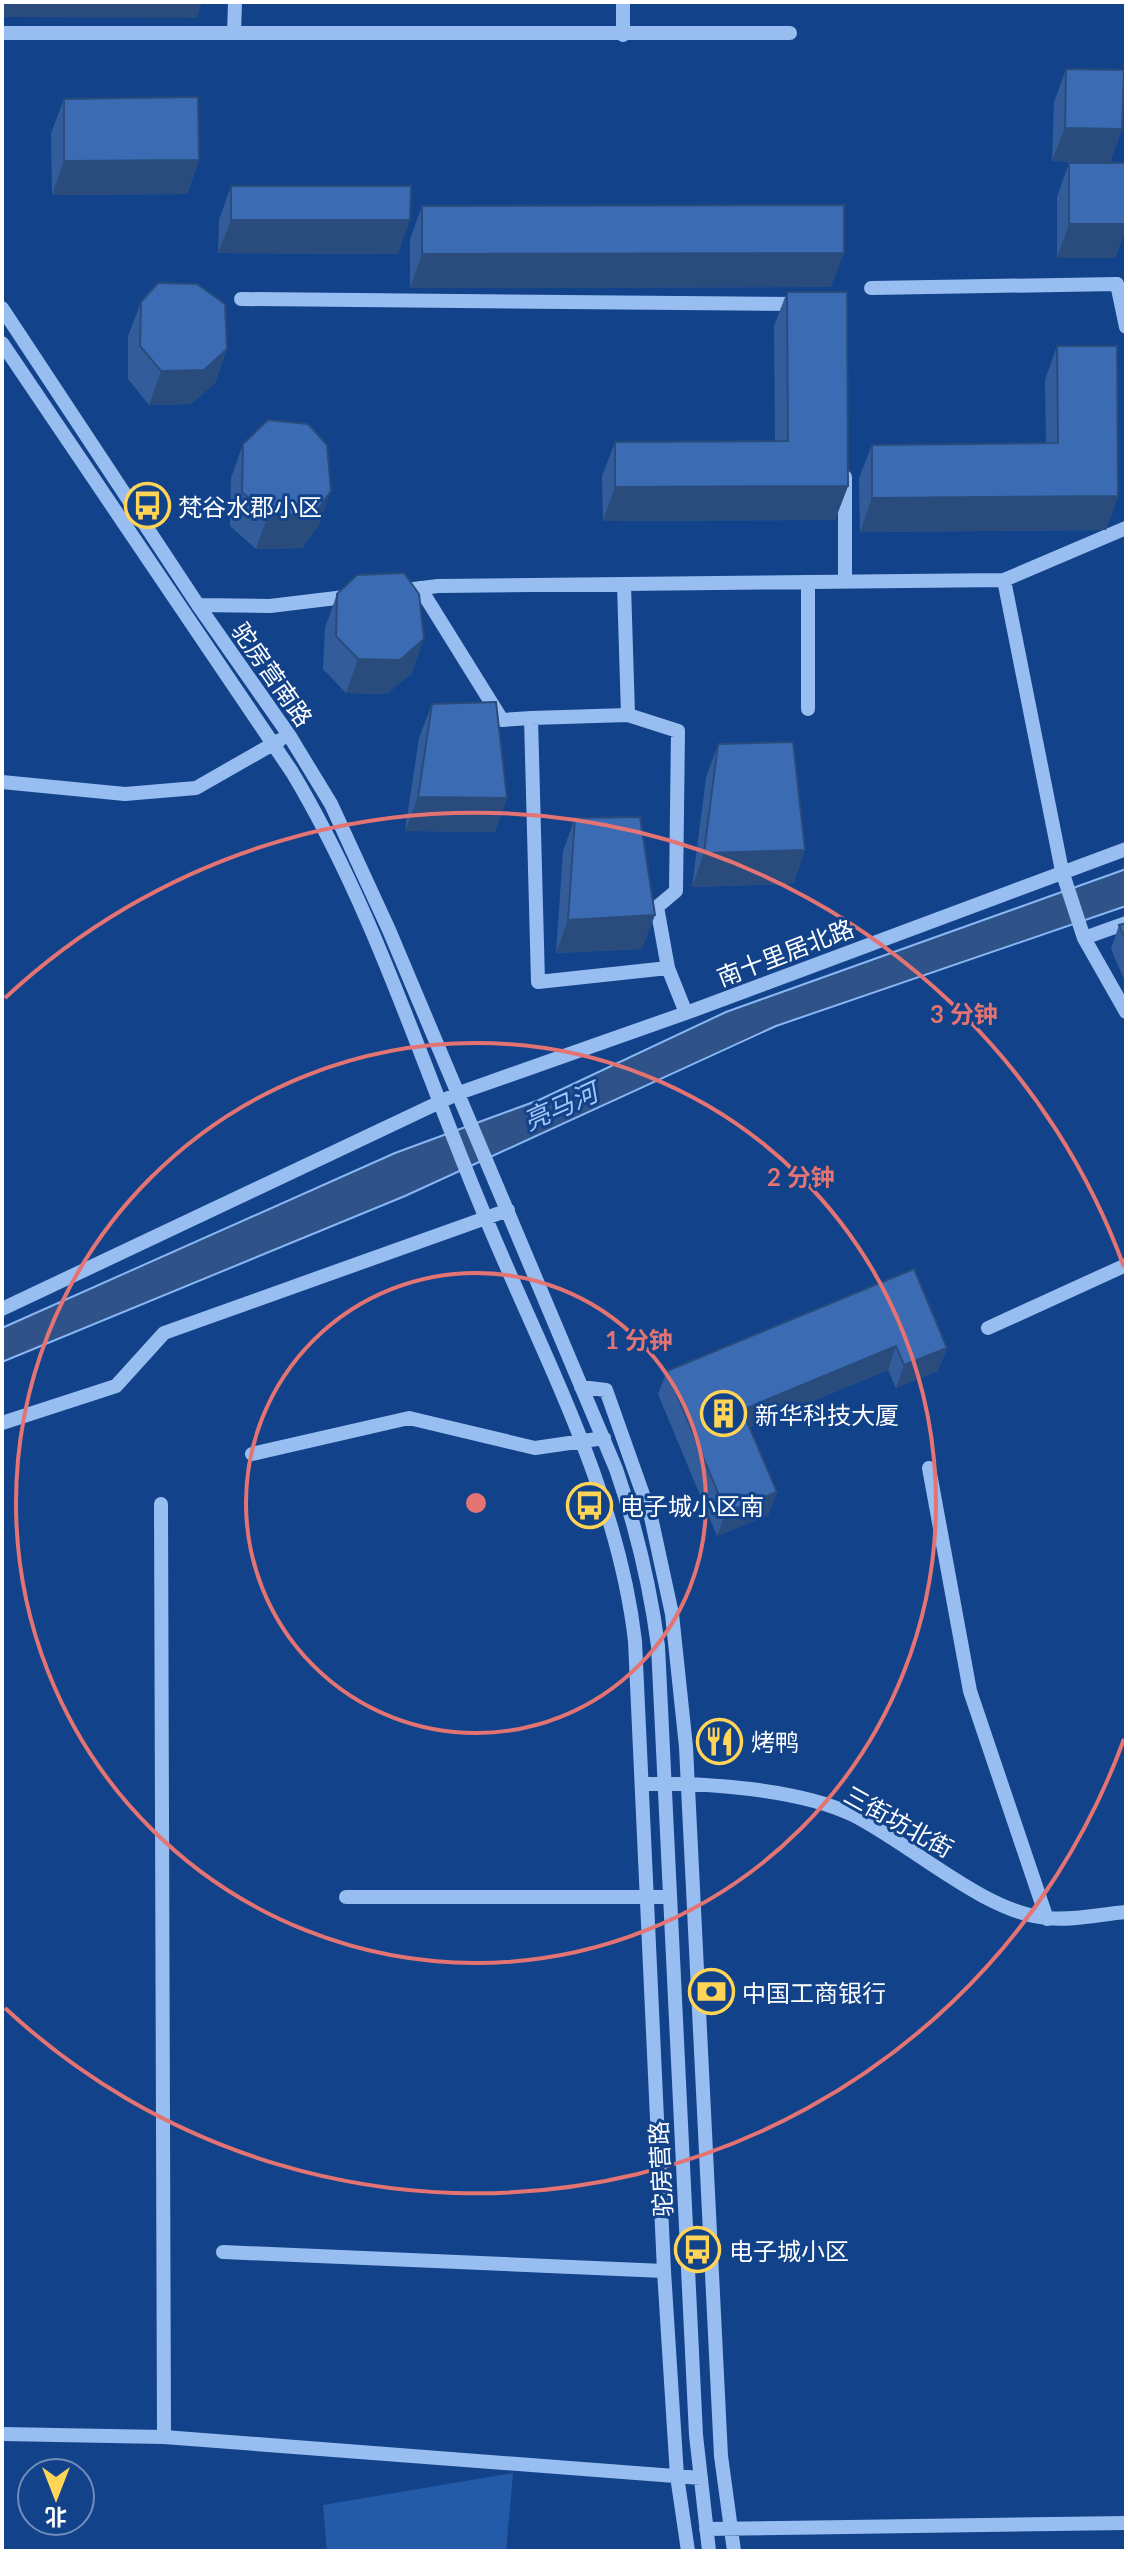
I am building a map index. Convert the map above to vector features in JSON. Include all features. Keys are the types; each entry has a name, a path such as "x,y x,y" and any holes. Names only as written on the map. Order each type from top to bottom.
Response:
{"street":[{"path":"234,33 235,2"},
{"path":"623,2 623,35"},
{"path":"2,33 790,33"},
{"path":"871,288 1117,284 1126,327"},
{"path":"241,299 811,304"},
{"name":"驼房营南路","path":"2,308 198,605 289,735 331,804 459,1093 604,1438"},
{"name":"驼房营南路","path":"2,343 274,744 328,832 350,879 486,1219 582,1442"},
{"path":"844,457 845,581"},
{"path":"198,605 270,606 438,586 1004,580 1126,528"},
{"path":"1004,580 1062,871 1084,938 1126,1012"},
{"path":"808,582 808,709"},
{"path":"624,585 628,715"},
{"path":"420,588 502,720 628,715 678,731 676,891 657,907 668,968 686,1013"},
{"path":"531,718 538,982 668,968"},
{"path":"2,782 125,794 196,788 289,735"},
{"name":"南十里居北路","path":"2,1309 459,1093 686,1013 1126,849"},
{"path":"1084,938 1126,923"},
{"path":"2,1423 116,1386 164,1333 508,1210"},
{"path":"988,1328 1126,1265"},
{"path":"581,1387 606,1390 651,1517 672,1614 689,1784 721,2456 734,2551"},
{"path":"252,1454 409,1418 535,1448 604,1438"},
{"name":"驼房营路","path":"604,1438 630,1510 653,1612 666,1783 669,1897 701,2478 709,2551"},
{"name":"驼房营路","path":"582,1442 615,1536 630,1603 643,1784 664,2271 677,2476 688,2551"},
{"path":"929,1468 970,1691 1047,1919"},
{"path":"161,1504 164,2437"},
{"name":"三街坊北街","path":"643,1784 689,1784 780,1795 851,1814 1005,1908 1047,1919 1126,1912"},
{"path":"346,1897 669,1897"},
{"path":"223,2252 664,2271"},
{"path":"2,2434 164,2437 701,2478"},
{"path":"706,2529 1126,2523"}],"shaded area":[{"path":"513,2473 506,2551 327,2551 323,2505"}],"water":[{"name":"亮马河","path":"1126,869 1126,906 776,1026 405,1196 2,1362 2,1328 395,1153 539,1100 726,1012"}],"building":[{"path":"1066,69 1124,70 1122,129 1065,128"},
{"path":"198,97 199,160 64,161 64,99"},
{"path":"1069,163 1126,163 1126,224 1069,224"},
{"path":"231,186 411,186 410,220 231,220"},
{"path":"844,205 844,253 422,254 422,206"},
{"path":"158,283 197,284 225,304 227,349 204,370 161,371 140,346 141,302"},
{"path":"787,292 847,292 848,486 615,487 615,442 788,441"},
{"path":"1057,346 1117,346 1118,496 872,498 872,445 1058,443"},
{"path":"268,420 308,424 327,445 331,491 314,514 268,515 242,492 243,444"},
{"path":"404,573 419,594 424,639 400,660 358,659 336,636 337,594 357,575"},
{"path":"496,702 507,798 418,797 432,704"},
{"path":"793,742 805,850 704,853 718,744"},
{"path":"640,817 655,915 568,920 575,818"},
{"path":"1126,923 1126,941 1119,925"},
{"name":"新华科技大厦","path":"914,1269 947,1348 904,1365 896,1346 742,1410 777,1492 726,1512 667,1371"}],"place":[{"name":"梵谷水郡小区","path":"147,506"},
{"name":"新华科技大厦","path":"724,1414"},
{"name":"电子城小区南","path":"589,1505"},
{"name":"烤鸭","path":"720,1741"},
{"name":"中国工商银行","path":"711,1992"},
{"name":"电子城小区","path":"698,2250"}]}
